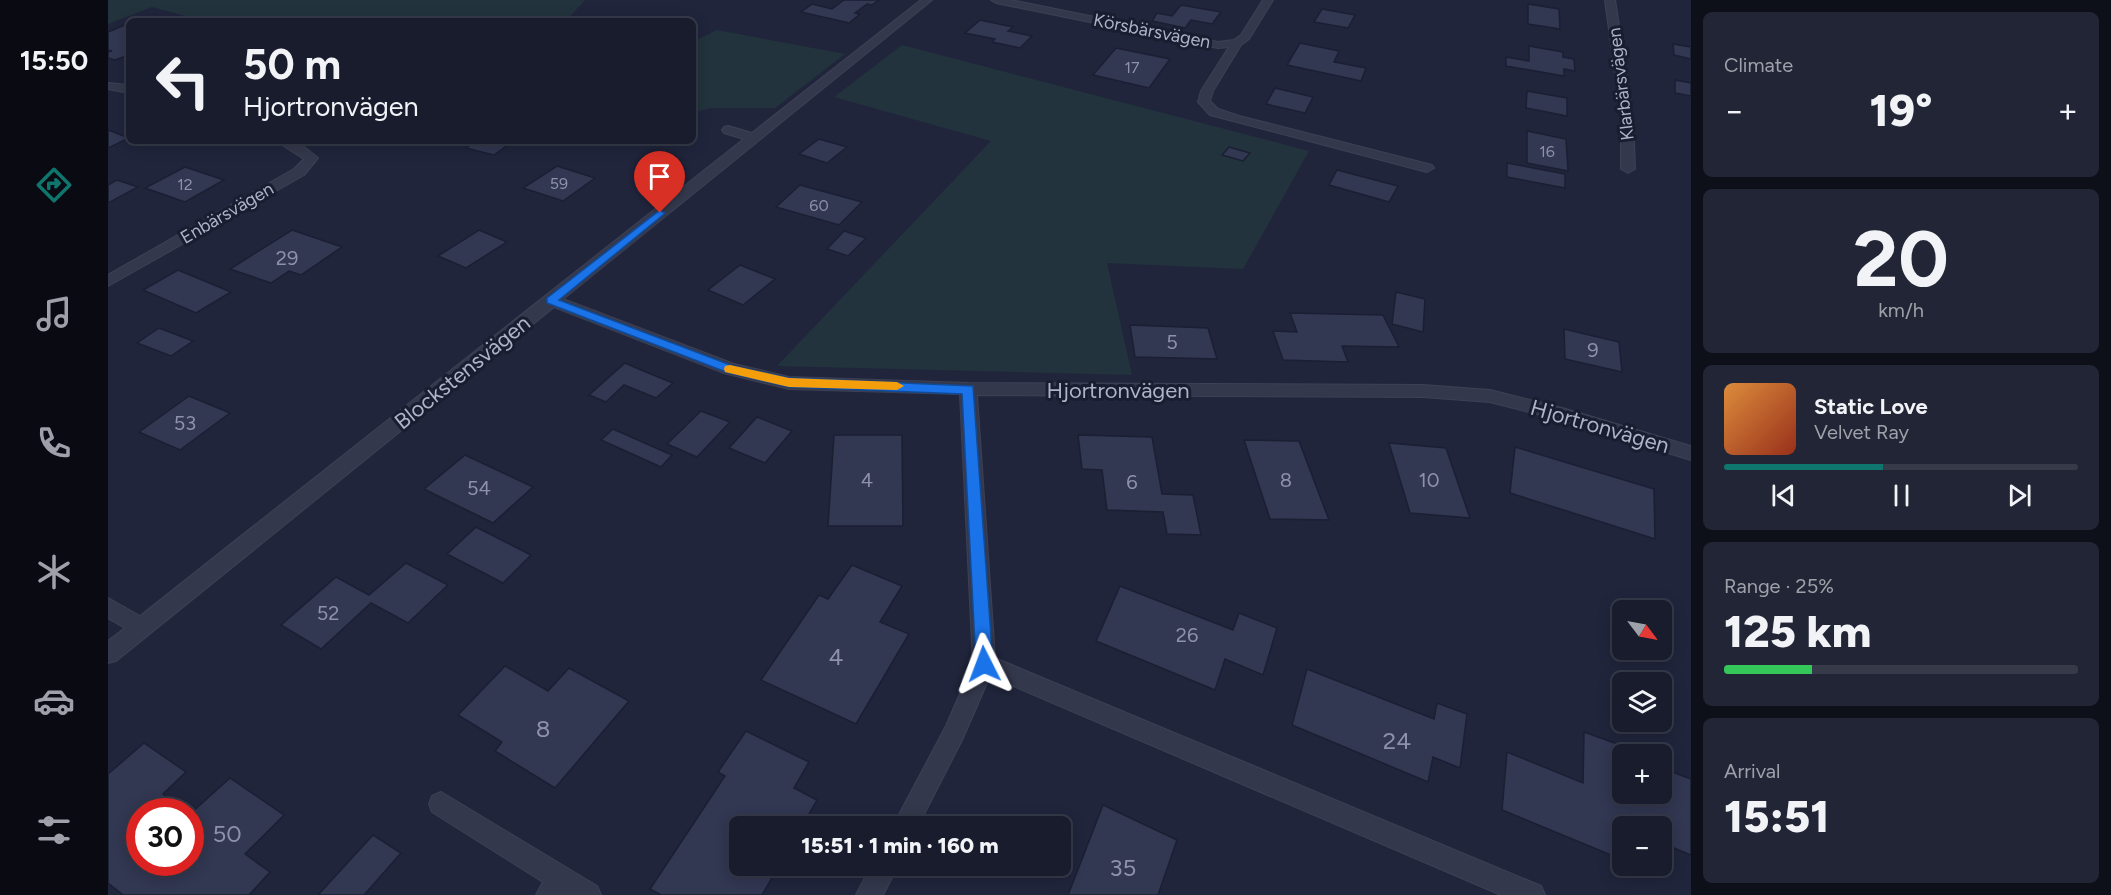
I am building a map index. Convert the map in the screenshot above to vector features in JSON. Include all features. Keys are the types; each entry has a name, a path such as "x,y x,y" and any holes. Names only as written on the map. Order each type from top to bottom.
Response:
{"street":[{"name":"Blockstensvägen","path":"108,654 927,0"},
{"name":"Körsbärsvägen","path":"996,0 1218,45 1237,43"},
{"name":"Körsbärsvägen","path":"1268,0 1245,37 1237,43 1207,91 1204,102 1207,107 1229,118 1427,168"},
{"name":"Klarbärsvägen","path":"1610,0 1627,117 1628,169"},
{"path":"108,86 126,89"},
{"path":"728,130 753,138"},
{"name":"Enbärsvägen","path":"108,280 298,172 312,158 291,144"},
{"name":"Hjortronvägen","path":"551,300 730,369 780,380 968,390 1423,391 1490,396 1562,414 1691,453"},
{"path":"910,816 954,733 984,664 968,390"},
{"path":"108,607 141,627"},
{"path":"984,664 1532,895"},
{"path":"441,804 555,887 588,895"},
{"path":"869,895 879,876"}],"shaded area":[{"path":"108,0 585,0 569,18 193,18 152,7 108,24"},
{"path":"717,30 845,54 775,108 710,108 696,112 696,40"},
{"path":"902,45 1309,151 1243,269 1107,263 1132,375 777,366 991,141 834,97"}],"building":[{"path":"844,0 879,0 872,5 867,4 855,13 860,14 849,23 801,12 812,4 832,9"},
{"path":"1528,4 1559,9 1560,29 1528,24"},
{"path":"1181,5 1221,12 1212,24 1191,20 1185,28 1152,21 1157,13 1172,16"},
{"path":"1322,9 1355,15 1348,28 1314,22"},
{"path":"980,20 1013,27 1008,31 1032,36 1020,48 992,42 995,39 965,33"},
{"path":"126,24 126,56 115,60 108,58 108,52 112,51 108,50 108,32"},
{"path":"1300,43 1339,51 1334,62 1366,68 1361,81 1287,65"},
{"path":"1673,44 1691,47 1691,59 1674,55"},
{"path":"1529,46 1563,52 1563,57 1574,59 1575,71 1564,69 1564,76 1506,66 1506,57 1529,61"},
{"path":"1116,48 1170,59 1149,88 1093,75"},
{"path":"1675,80 1691,83 1691,96 1675,93"},
{"path":"1275,88 1313,97 1305,113 1266,104"},
{"path":"1527,91 1567,98 1567,116 1526,108"},
{"path":"108,130 126,137 126,139 108,148"},
{"path":"1527,131 1566,139 1568,171 1527,163"},
{"path":"819,139 847,147 827,163 799,154"},
{"path":"472,144 509,144 494,155 466,148"},
{"path":"1229,147 1250,153 1243,161 1222,155"},
{"path":"1507,163 1565,174 1565,188 1507,177"},
{"path":"557,166 595,178 563,201 523,188"},
{"path":"185,167 224,180 185,202 145,188"},
{"path":"1337,170 1398,186 1389,202 1329,185"},
{"path":"117,180 138,187 108,203 108,185"},
{"path":"800,185 862,202 839,225 776,207"},
{"path":"292,230 342,247 301,275 289,271 271,283 230,269"},
{"path":"479,230 507,242 466,268 438,256"},
{"path":"844,231 866,238 848,256 827,249"},
{"path":"740,265 775,279 743,305 708,290"},
{"path":"178,270 231,292 196,313 143,290"},
{"path":"1396,292 1425,299 1423,332 1392,324"},
{"path":"1290,313 1383,315 1399,347 1342,346 1348,362 1283,360 1273,331 1297,332"},
{"path":"1130,325 1208,328 1217,359 1135,357"},
{"path":"159,328 193,341 171,356 137,343"},
{"path":"1564,329 1619,342 1622,372 1565,359"},
{"path":"625,363 673,383 656,398 624,385 606,402 589,395"},
{"path":"189,396 230,413 180,450 139,432"},
{"path":"701,411 730,422 697,457 667,444"},
{"path":"757,417 792,431 765,463 729,448"},
{"path":"613,429 672,455 661,467 601,440"},
{"path":"834,435 902,435 903,526 828,526"},
{"path":"1078,435 1152,437 1162,494 1193,495 1201,535 1167,534 1163,512 1107,510 1102,470 1082,469"},
{"path":"1244,440 1299,441 1329,520 1270,519"},
{"path":"1389,443 1446,448 1470,518 1410,513"},
{"path":"1515,447 1654,489 1655,539 1510,493"},
{"path":"465,455 533,487 493,523 424,489"},
{"path":"476,527 531,555 503,583 447,554"},
{"path":"406,563 448,585 408,623 371,603 321,649 281,625 336,577 369,595"},
{"path":"852,565 902,586 880,622 909,634 856,724 761,680 819,595 828,599"},
{"path":"1120,586 1233,630 1239,613 1277,628 1263,675 1225,659 1215,690 1096,641"},
{"path":"505,666 548,691 569,668 629,701 555,788 495,751 502,742 458,715"},
{"path":"1307,669 1434,719 1437,703 1467,714 1460,768 1433,757 1428,782 1292,725"},
{"path":"746,731 809,762 794,788 817,800 808,816 729,816 729,876 773,876 762,895 661,895 650,889 725,776 718,772"},
{"path":"1584,732 1617,744 1612,744 1612,804 1672,804 1672,772 1691,779 1691,855 1672,847 1672,816 1612,816 1612,855 1502,810 1507,752 1583,783"},
{"path":"144,743 186,772 163,794 168,798 126,798 126,876 204,876 204,801 230,778 284,815 245,854 270,872 249,895 123,895 108,883 108,774"},
{"path":"1103,805 1177,840 1158,895 1068,895"},
{"path":"373,835 401,853 364,895 318,895"}],"slow traffic":[{"path":"730,369 789,382 897,386"}],"route":[{"path":"660,213 551,300 730,369 789,382 968,390 984,664"}]}
